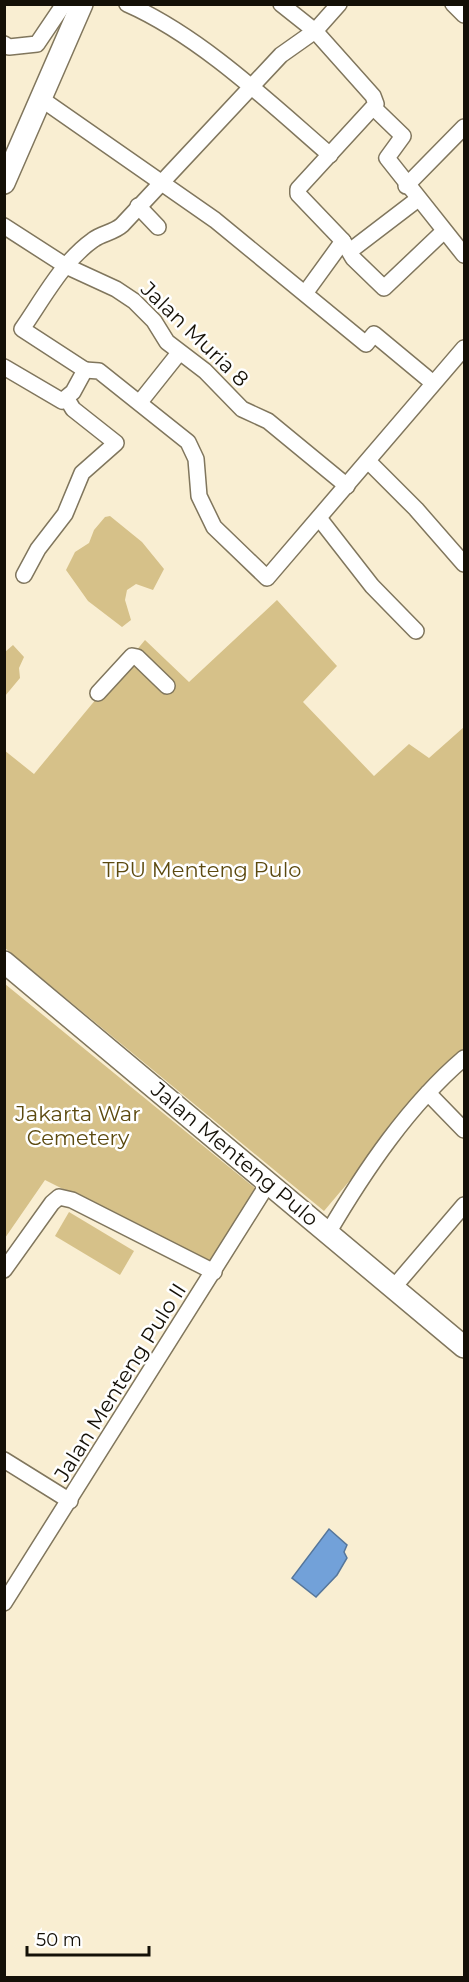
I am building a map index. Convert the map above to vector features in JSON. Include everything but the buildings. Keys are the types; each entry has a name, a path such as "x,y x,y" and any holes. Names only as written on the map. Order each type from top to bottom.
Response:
{"street":[{"path":"4,44 9,47 32,46 43,39 64,4"},
{"path":"4,183 10,154 40,98 82,4"},
{"path":"127,4 150,15 251,85 330,155"},
{"path":"281,4 315,31 372,96 376,104 298,189 298,194 346,246 353,258 384,288 444,231"},
{"path":"339,4 315,31 281,55 251,85 114,232 92,240 66,266 22,329 85,370 99,371 188,442 196,459 199,496 214,527 267,578 433,382 465,348"},
{"path":"453,4 465,15"},
{"path":"40,98 160,184 215,219 366,344 374,334 433,382"},
{"path":"374,108 403,136 387,158 406,186 465,255"},
{"path":"406,186 465,127"},
{"path":"306,292 346,246 418,199"},
{"path":"138,206 158,227"},
{"name":"Jalan Muria 8","path":"4,226 66,266 116,289 134,301 154,321 167,342 205,371 242,409 268,422 346,486"},
{"path":"140,402 179,353"},
{"path":"4,367 58,401 67,399 85,370"},
{"path":"24,575 38,549 65,514 82,472 116,443 73,409 67,399"},
{"path":"368,461 416,509 465,564"},
{"path":"319,518 372,586 416,631"},
{"path":"98,693 132,656 137,657 167,686"},
{"name":"Jalan Menteng Pulo","path":"4,962 465,1347"},
{"path":"328,1233 358,1182 428,1093 465,1058"},
{"path":"428,1093 465,1130"},
{"name":"Jalan Menteng Pulo II","path":"4,1603 269,1182"},
{"path":"4,1270 52,1203 59,1197 72,1200 214,1272"},
{"path":"394,1287 465,1205"},
{"path":"4,1460 70,1501"}],"green space":[{"path":"110,516 142,542 164,569 153,590 136,584 127,590 125,600 131,620 122,627 88,601 66,570 75,552 89,543 94,530 105,517"},
{"name":"TPU Menteng Pulo","path":"277,600 337,666 303,702 374,776 409,744 429,758 464,727 464,1052 451,1061 324,1211 5,948 4,750 34,774 145,640 189,682"},
{"path":"13,645 24,657 19,668 20,678 5,696 5,652"},
{"name":"Jakarta War Cemetery","path":"5,984 256,1189 210,1263 45,1180 5,1238"},
{"path":"69,1212 134,1251 120,1275 55,1236"}],"water":[{"path":"329,1529 347,1545 344,1552 347,1558 337,1575 316,1597 292,1578"}]}
